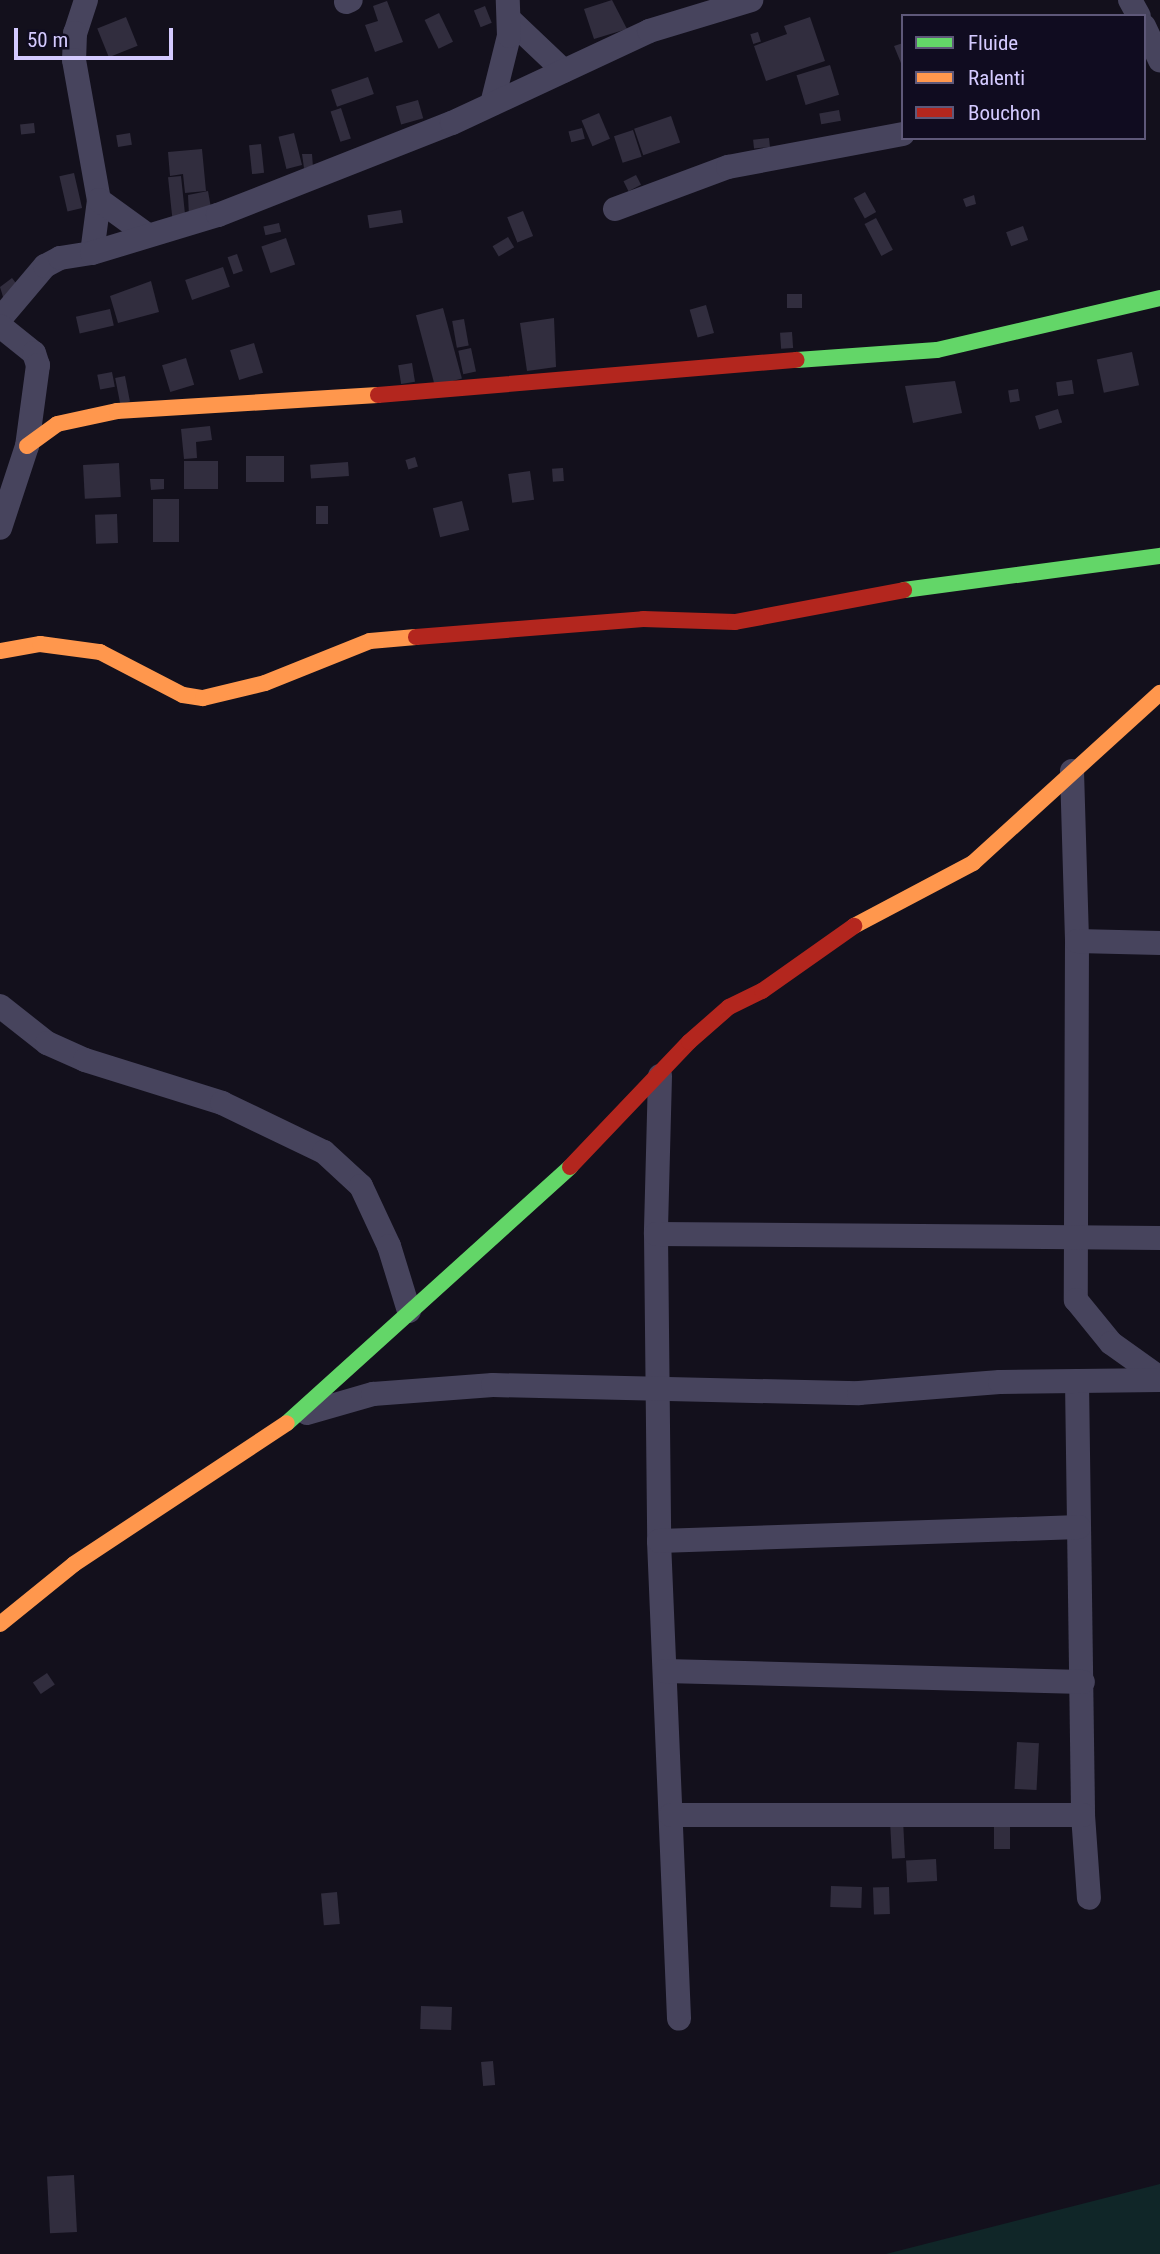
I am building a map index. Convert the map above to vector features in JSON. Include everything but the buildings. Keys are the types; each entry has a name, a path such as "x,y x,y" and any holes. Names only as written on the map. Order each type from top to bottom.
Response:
{"street":[{"path":"86,0 75,33 74,60 99,200 92,253"},
{"path":"0,319 45,266 60,258 92,253 146,234 218,215 492,104 649,31 751,0"},
{"path":"509,10 564,71"},
{"path":"492,104 503,71 509,10"},
{"path":"1146,30 1160,60"},
{"path":"614,209 728,167 901,134"},
{"path":"99,200 146,234"},
{"path":"27,446 57,424 117,411 324,396 395,395 662,369 937,350 1160,298"},
{"path":"0,326 34,353 38,365 27,446 3,513"},
{"path":"0,651 40,644 73,646 100,652 183,695 203,698 264,683 370,641 643,619 735,622 854,597 1135,556 1160,556"},
{"path":"0,1624 74,1564 299,1416 409,1311 562,1175 660,1076 689,1041 729,1007 762,991 871,914 973,863 1160,693"},
{"path":"1073,771 1077,941 1074,1236 1076,1300 1111,1343 1160,1379"},
{"path":"1077,941 1160,943"},
{"path":"0,1006 47,1044 85,1060 222,1104 324,1152 361,1186 389,1246 409,1311"},
{"path":"660,1076 656,1234 659,1541 679,2019"},
{"path":"656,1234 1160,1238"},
{"path":"299,1416 385,1393 493,1385 859,1393 1160,1379"},
{"path":"1077,1381 1083,1815 1089,1898"},
{"path":"659,1541 1079,1527"},
{"path":"664,1671 1083,1682"},
{"path":"671,1815 1083,1815"}],"green space":[{"path":"1160,2184 1160,2254 886,2254"}],"traffic: fast":[{"path":"797,360 937,350 1160,298"},
{"path":"904,590 1160,556"},
{"path":"287,1423 570,1167"}],"traffic: slow":[{"path":"27,446 57,424 117,411 378,395"},
{"path":"0,651 40,644 100,652 183,695 203,698 265,683 370,641 416,637"},
{"path":"854,926 973,863 1160,693"},
{"path":"0,1624 74,1564 287,1423"}],"traffic: jam":[{"path":"378,395 797,360"},
{"path":"416,637 643,619 735,622 904,590"},
{"path":"570,1167 689,1042 729,1007 762,991 854,926"}]}
